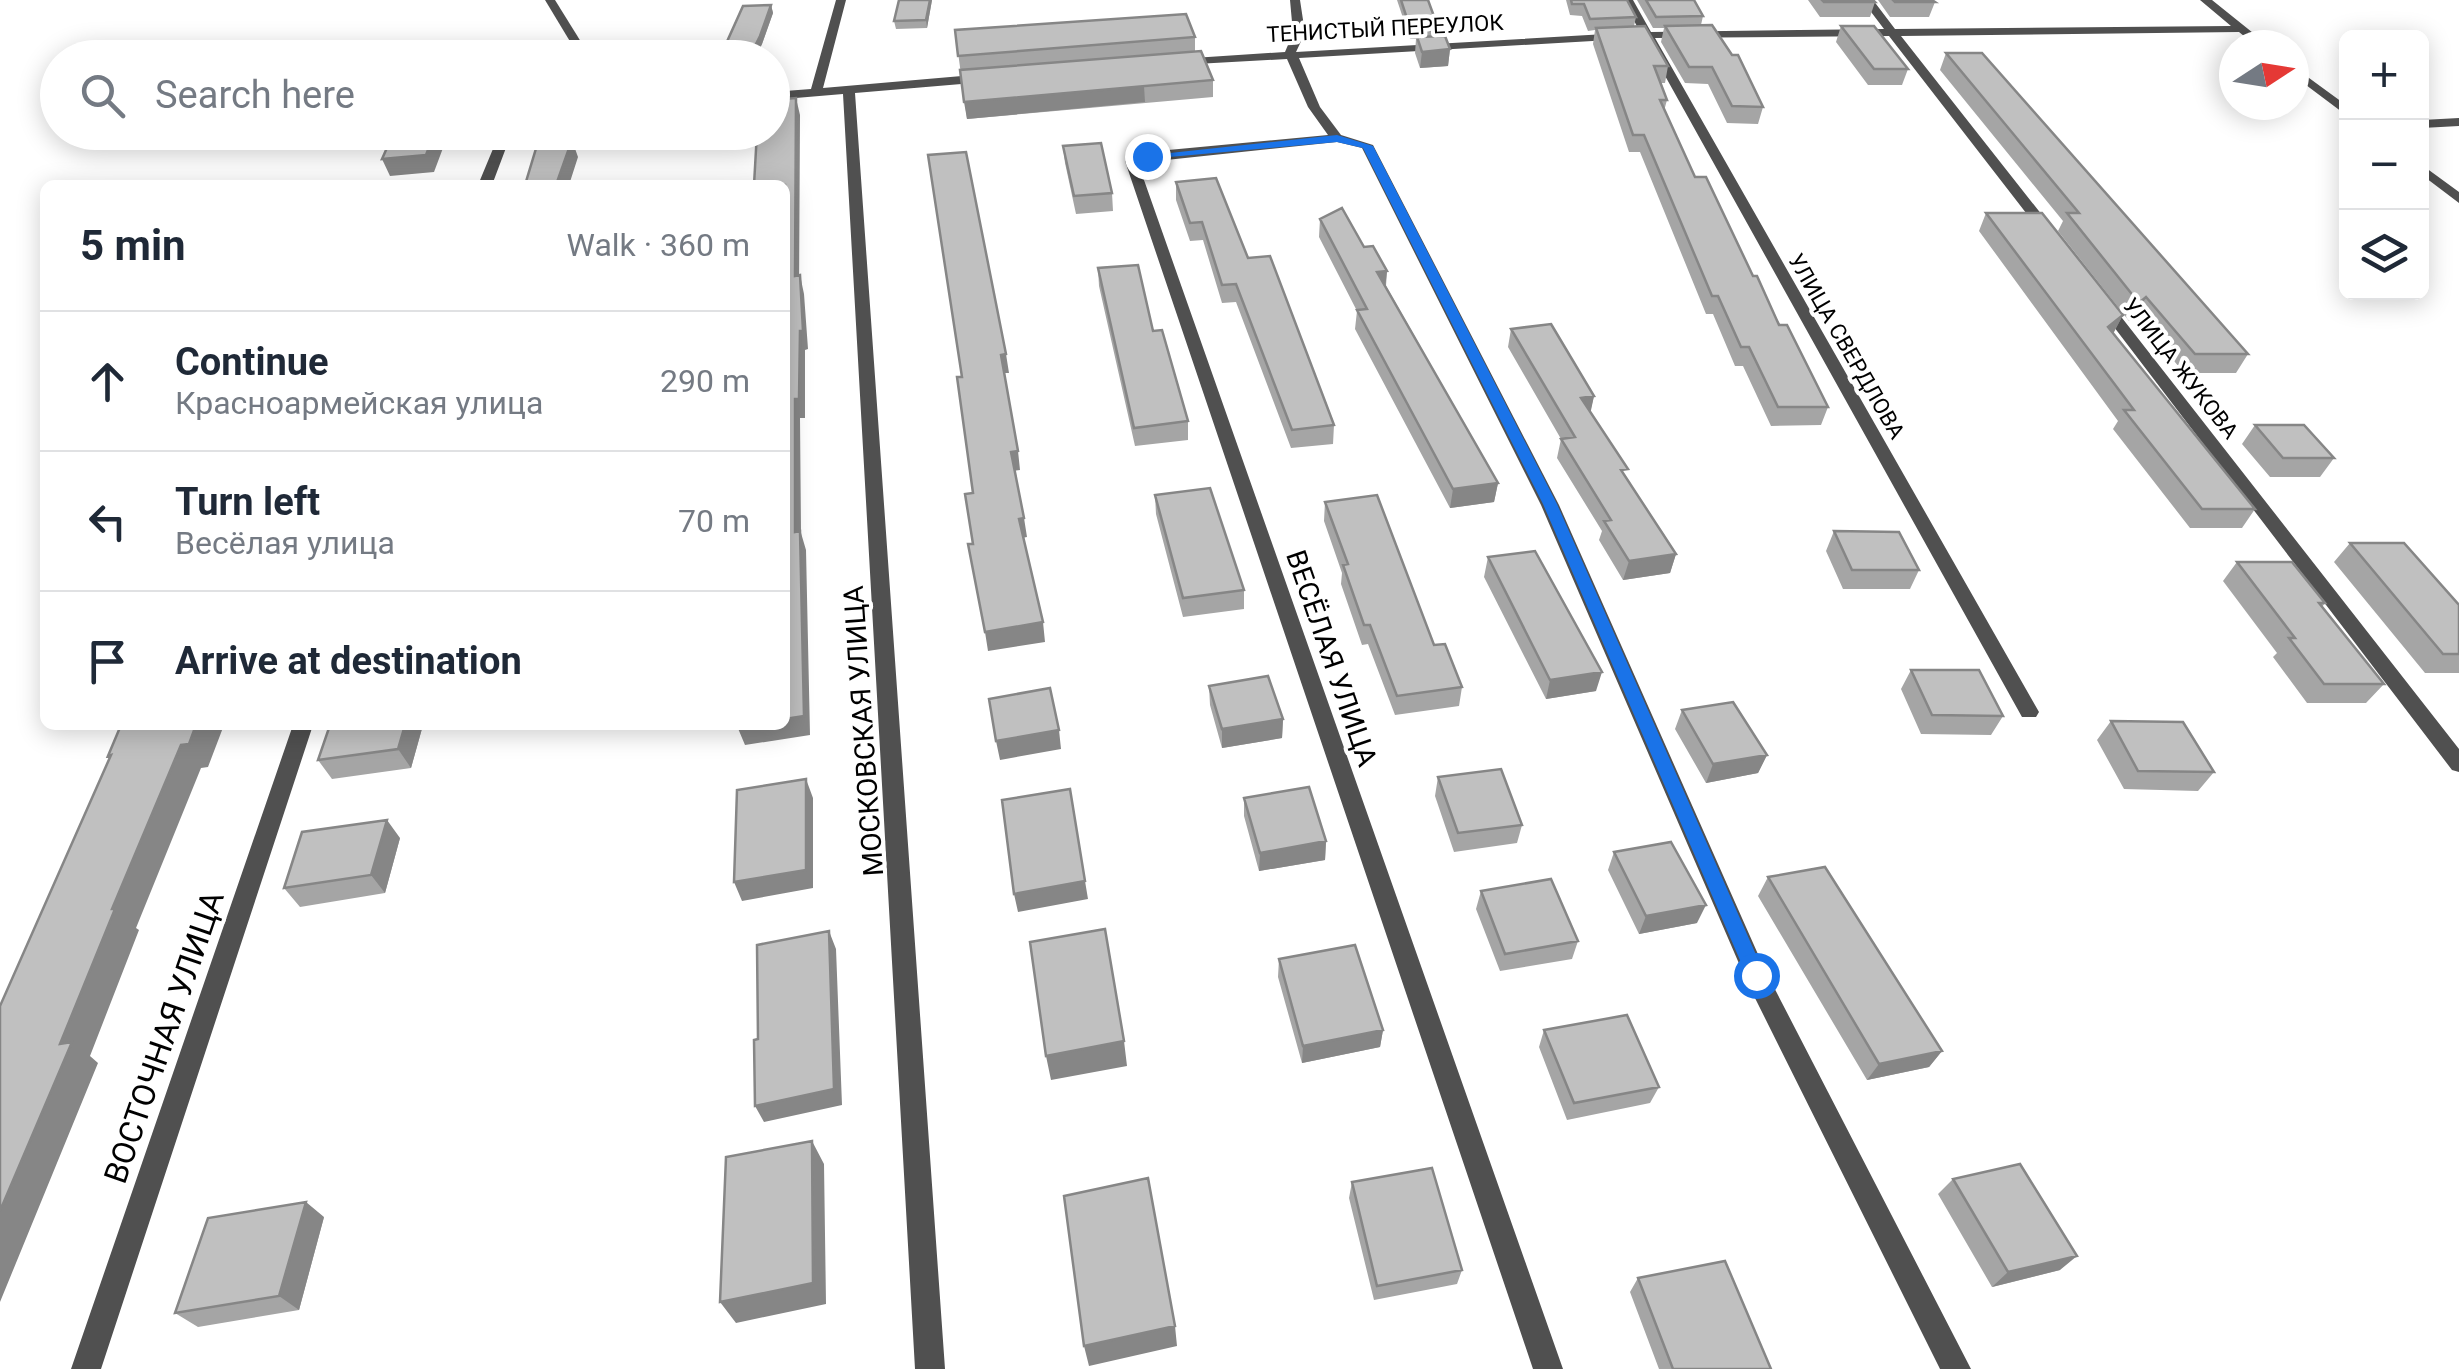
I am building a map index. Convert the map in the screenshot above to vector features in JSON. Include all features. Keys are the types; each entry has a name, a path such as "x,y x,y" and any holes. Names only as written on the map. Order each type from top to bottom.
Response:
{"street":[{"path":"550,0 575,40"},
{"path":"816,92 841,0"},
{"path":"1295,0 1299,33 1290,52 1314,108 1337,138 1368,146 1406,217 1550,504 1756,975 1956,1369"},
{"name":"УЛИЦА СВЕРДЛОВА","path":"1628,0 1644,35 2030,712"},
{"path":"1867,0 2062,250"},
{"path":"2206,0 2244,30"},
{"name":"ТЕНИСТЫЙ ПЕРЕУЛОК","path":"1156,64 1290,52 1644,35 2242,28"},
{"path":"790,94 1002,76"},
{"path":"2309,82 2339,105"},
{"name":"МОСКОВСКАЯ УЛИЦА","path":"849,90 930,1369"},
{"path":"2429,124 2459,122"},
{"name":"ВЕСЁЛАЯ УЛИЦА","path":"1337,138 1147,156 1131,161 1548,1369"},
{"path":"487,180 499,150"},
{"path":"2429,175 2459,199"},
{"name":"УЛИЦА ЖУКОВА","path":"2086,281 2459,764"},
{"name":"ВОСТОЧНАЯ УЛИЦА","path":"86,1369 301,730"}],"building":[{"path":"899,0 930,0 926,20 894,21"},
{"path":"1401,0 1428,0 1439,30 1411,31"},
{"path":"1571,0 1627,0 1636,17 1590,19 1584,4 1572,4"},
{"path":"1646,0 1694,0 1703,16 1656,17"},
{"path":"1873,0 1875,2 1824,2"},
{"path":"1932,0 1935,2 1895,2"},
{"path":"771,5 758,40 728,40 743,6"},
{"path":"1186,14 1195,37 958,56 955,30"},
{"path":"1712,25 1732,55 1738,55 1763,107 1732,106 1712,67 1689,67 1665,26"},
{"path":"1645,26 1668,66 1654,66 1667,100 1660,100 1695,177 1706,177 1753,276 1757,276 1779,325 1787,325 1828,407 1778,407 1749,347 1741,347 1718,296 1712,296 1644,135 1633,135 1596,28"},
{"path":"1841,26 1874,26 1908,69 1874,69"},
{"path":"1445,36 1450,49 1422,52 1417,37"},
{"path":"1201,51 1213,80 964,102 960,70"},
{"path":"1946,53 1982,53 2248,354 2195,354 2146,297 2139,303 2067,213 2079,213"},
{"path":"790,98 796,98 795,276 800,275 803,331 799,399 795,399 795,532 800,531 804,716 790,718 790,180 754,180 756,150 790,150"},
{"path":"1101,143 1112,193 1074,196 1063,146"},
{"path":"386,150 428,150 426,155 382,159"},
{"path":"536,150 568,150 558,180 527,180"},
{"path":"966,152 1006,354 1001,355 1018,451 1011,452 1024,518 1019,519 1043,622 985,632 968,544 973,544 965,494 973,493 957,377 962,377 928,155"},
{"path":"1216,178 1248,258 1270,256 1334,425 1292,430 1236,284 1222,285 1202,222 1190,223 1176,182"},
{"path":"1342,208 1364,247 1373,246 1387,271 1377,272 1498,483 1453,489 1357,310 1367,309 1320,219"},
{"path":"1986,213 2042,213 2123,315 2108,327 2255,509 2202,509 2124,410 2134,410"},
{"path":"1138,265 1153,331 1162,330 1188,421 1134,428 1098,268"},
{"path":"1551,324 1594,396 1581,398 1628,469 1621,470 1676,554 1629,561 1604,521 1611,520 1561,439 1575,437 1511,329"},
{"path":"2255,425 2304,425 2334,458 2283,458"},
{"path":"1210,488 1244,590 1183,598 1155,495"},
{"path":"1377,495 1434,645 1445,644 1462,687 1397,696 1370,625 1364,625 1343,565 1348,564 1325,502"},
{"path":"1834,531 1899,532 1919,570 1852,570"},
{"path":"2350,543 2404,543 2459,605 2459,654 2443,654"},
{"path":"1535,551 1602,672 1550,680 1488,557"},
{"path":"2237,562 2292,562 2325,603 2319,603 2384,684 2324,684 2289,638 2295,638"},
{"path":"1911,670 1979,670 2003,716 1932,715"},
{"path":"1268,676 1283,719 1222,729 1209,686"},
{"path":"1050,688 1059,730 996,741 989,699"},
{"path":"1733,702 1767,755 1713,764 1682,710"},
{"path":"2111,721 2183,722 2214,772 2138,771"},
{"path":"119,730 194,730 189,744 181,745 112,909 60,1044 72,1042 0,1211 0,1006 111,755 108,756"},
{"path":"328,730 404,730 398,749 318,760"},
{"path":"1501,769 1522,825 1458,833 1438,777"},
{"path":"806,779 806,870 734,882 737,790"},
{"path":"1309,787 1326,841 1260,853 1244,798"},
{"path":"1070,789 1085,881 1014,894 1002,800"},
{"path":"387,820 371,875 284,888 302,832"},
{"path":"1671,842 1706,905 1646,916 1614,852"},
{"path":"1825,867 1942,1051 1879,1064 1768,877"},
{"path":"1551,879 1578,941 1505,954 1481,891"},
{"path":"1105,929 1124,1041 1046,1056 1030,942"},
{"path":"829,931 834,1089 755,1106 757,945"},
{"path":"1355,945 1383,1030 1303,1046 1279,959"},
{"path":"1627,1015 1659,1087 1574,1103 1544,1030"},
{"path":"812,1141 813,1283 720,1302 726,1157"},
{"path":"2020,1164 2077,1256 2008,1272 1953,1179"},
{"path":"1432,1168 1462,1270 1377,1286 1352,1182"},
{"path":"1148,1178 1175,1326 1084,1346 1064,1196"},
{"path":"306,1202 279,1296 175,1313 208,1218"},
{"path":"1725,1261 1771,1369 1673,1369 1638,1278"}],"route":[{"path":"1147,156 1337,138 1368,146 1550,504 1756,975"}]}
